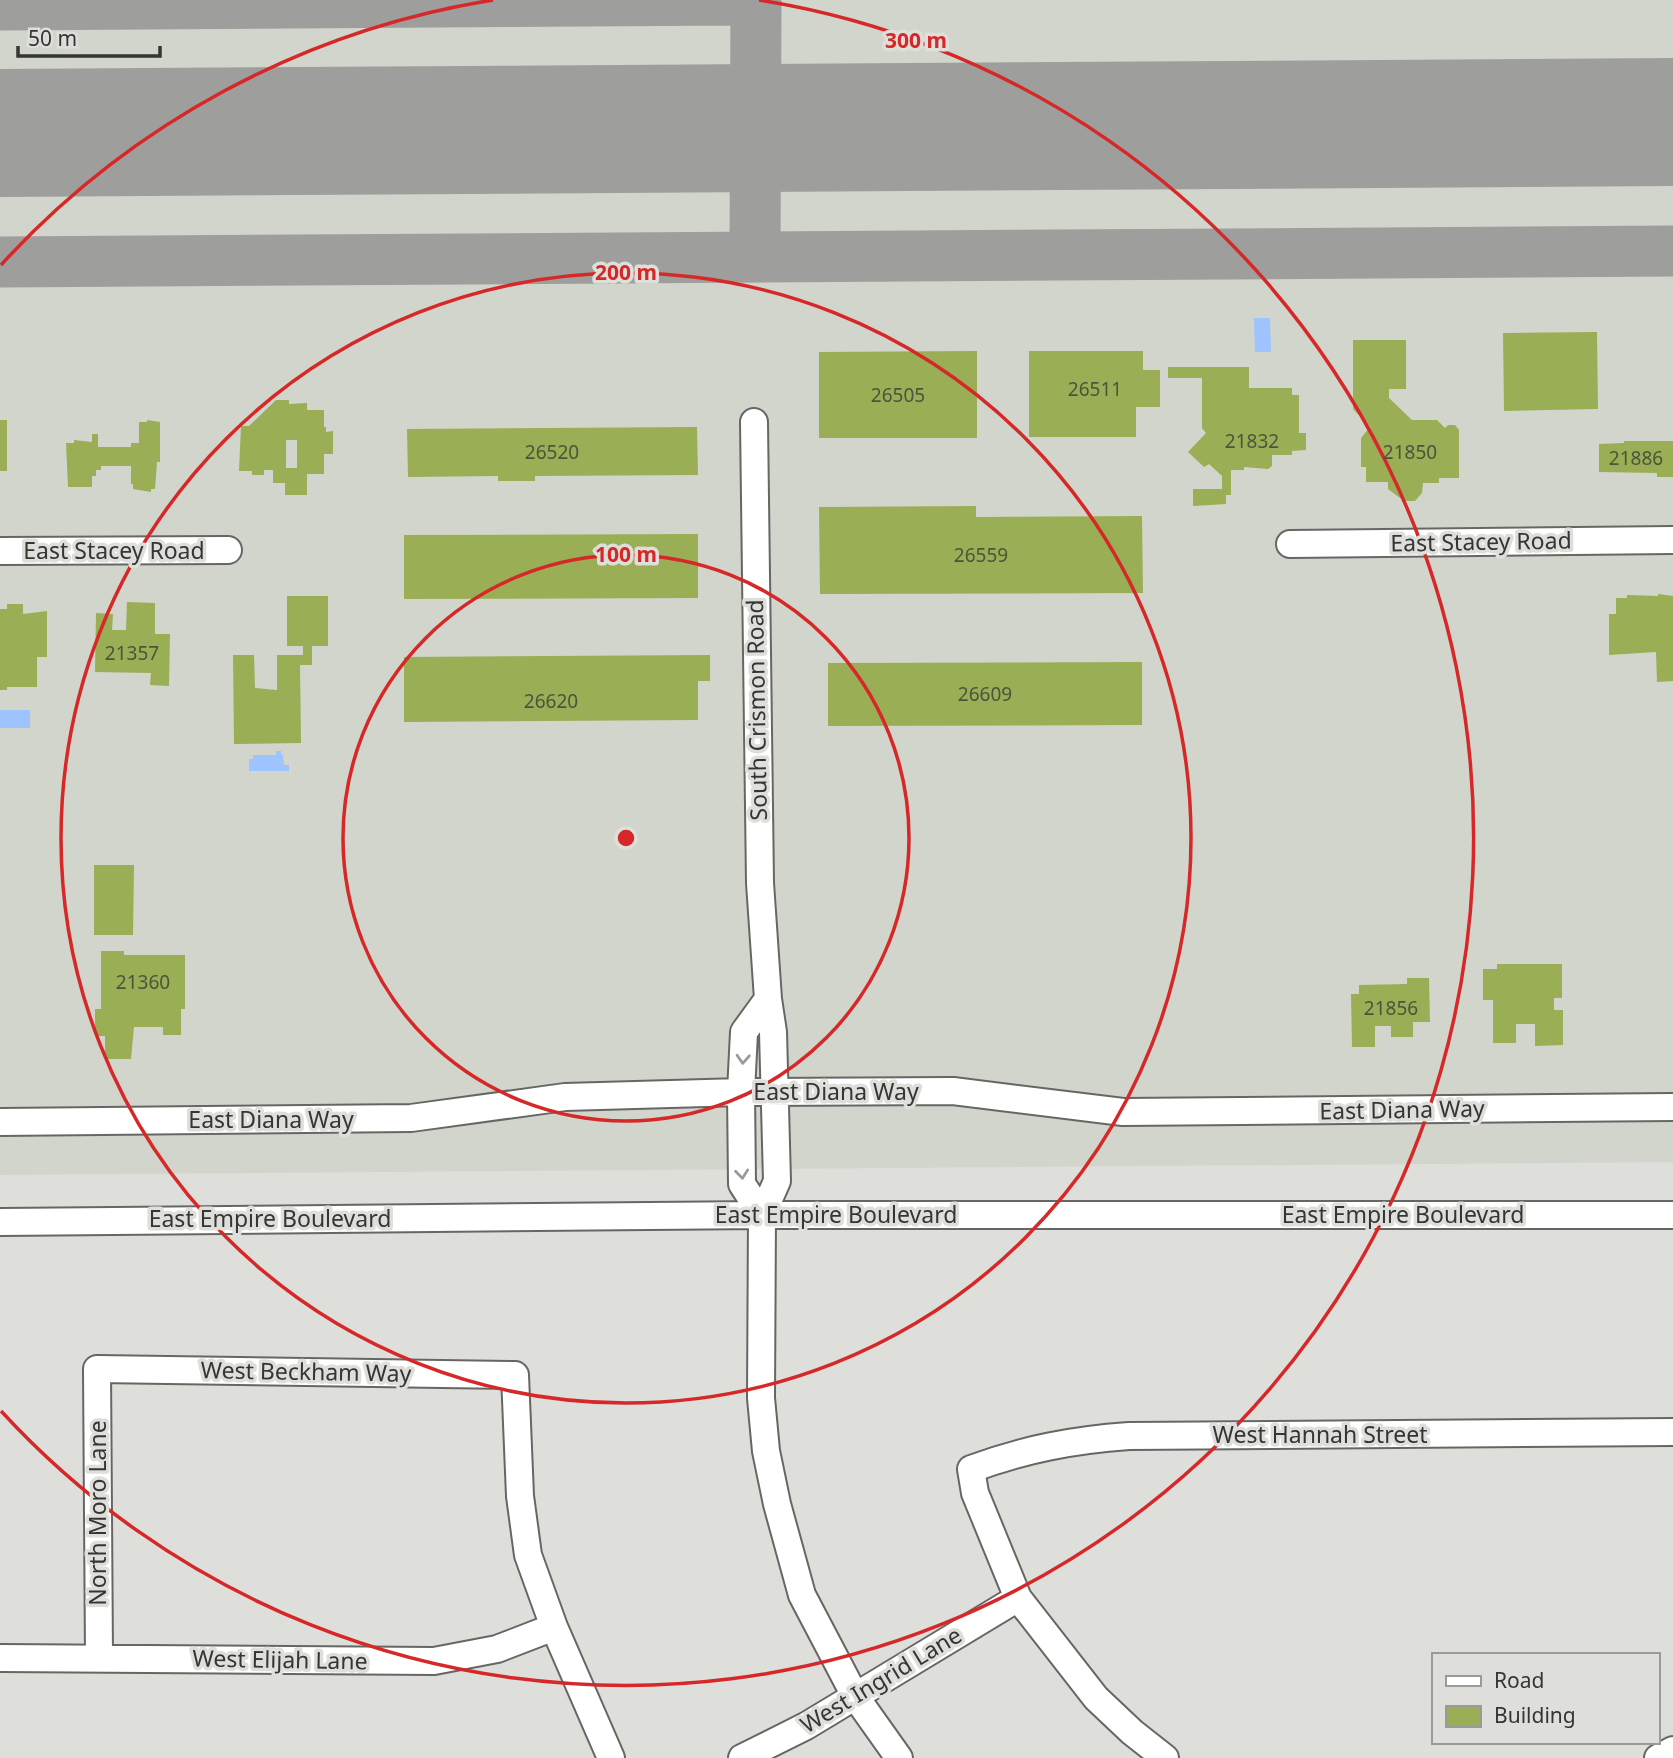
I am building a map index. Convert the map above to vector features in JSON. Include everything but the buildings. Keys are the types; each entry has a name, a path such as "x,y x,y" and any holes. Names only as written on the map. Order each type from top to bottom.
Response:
{"street":[{"name":"South Crismon Road","path":"754,422 760,883 768,999 773,1032 777,1181 762,1215"},
{"name":"East Stacey Road","path":"1290,544 1673,540"},
{"name":"East Stacey Road","path":"0,551 228,550"},
{"path":"768,999 744,1032 741,1092 742,1184 762,1215 761,1398 766,1451 777,1504 802,1595 855,1696 899,1758"},
{"name":"East Diana Way","path":"0,1122 411,1118 578,1096 741,1092 953,1091 1123,1112 1673,1107"},
{"name":"East Empire Boulevard","path":"0,1222 762,1215 1673,1215"},
{"name":"West Beckham Way","path":"97,1369 515,1375 520,1496 528,1555 554,1627"},
{"name":"North Moro Lane","path":"97,1369 99,1657"},
{"name":"West Hannah Street","path":"1018,1598 975,1493 971,1469 998,1459 1078,1440 1129,1436 1673,1432"},
{"path":"1018,1598 1096,1698 1165,1758"},
{"name":"West Ingrid Lane","path":"742,1758 806,1726 1018,1598"},
{"path":"554,1627 611,1758"},
{"name":"West Elijah Lane","path":"0,1658 434,1661 497,1649 554,1627"},
{"path":"1658,1758 1673,1750"}],"shaded area":[{"path":"0,0 1673,0 1673,1162 0,1175"}],"water":[{"path":"1254,318 1270,318 1271,352 1255,352"},
{"path":"0,710 30,710 30,728 0,728"},
{"path":"276,751 281,751 284,765 289,765 289,771 249,771 249,759 253,759 253,755 276,755"}],"taxiway":[{"path":"0,5 739,0"},
{"path":"755,257 756,0"},
{"path":"0,262 1673,251"}],"runway":[{"path":"0,133 1673,122"}]}
